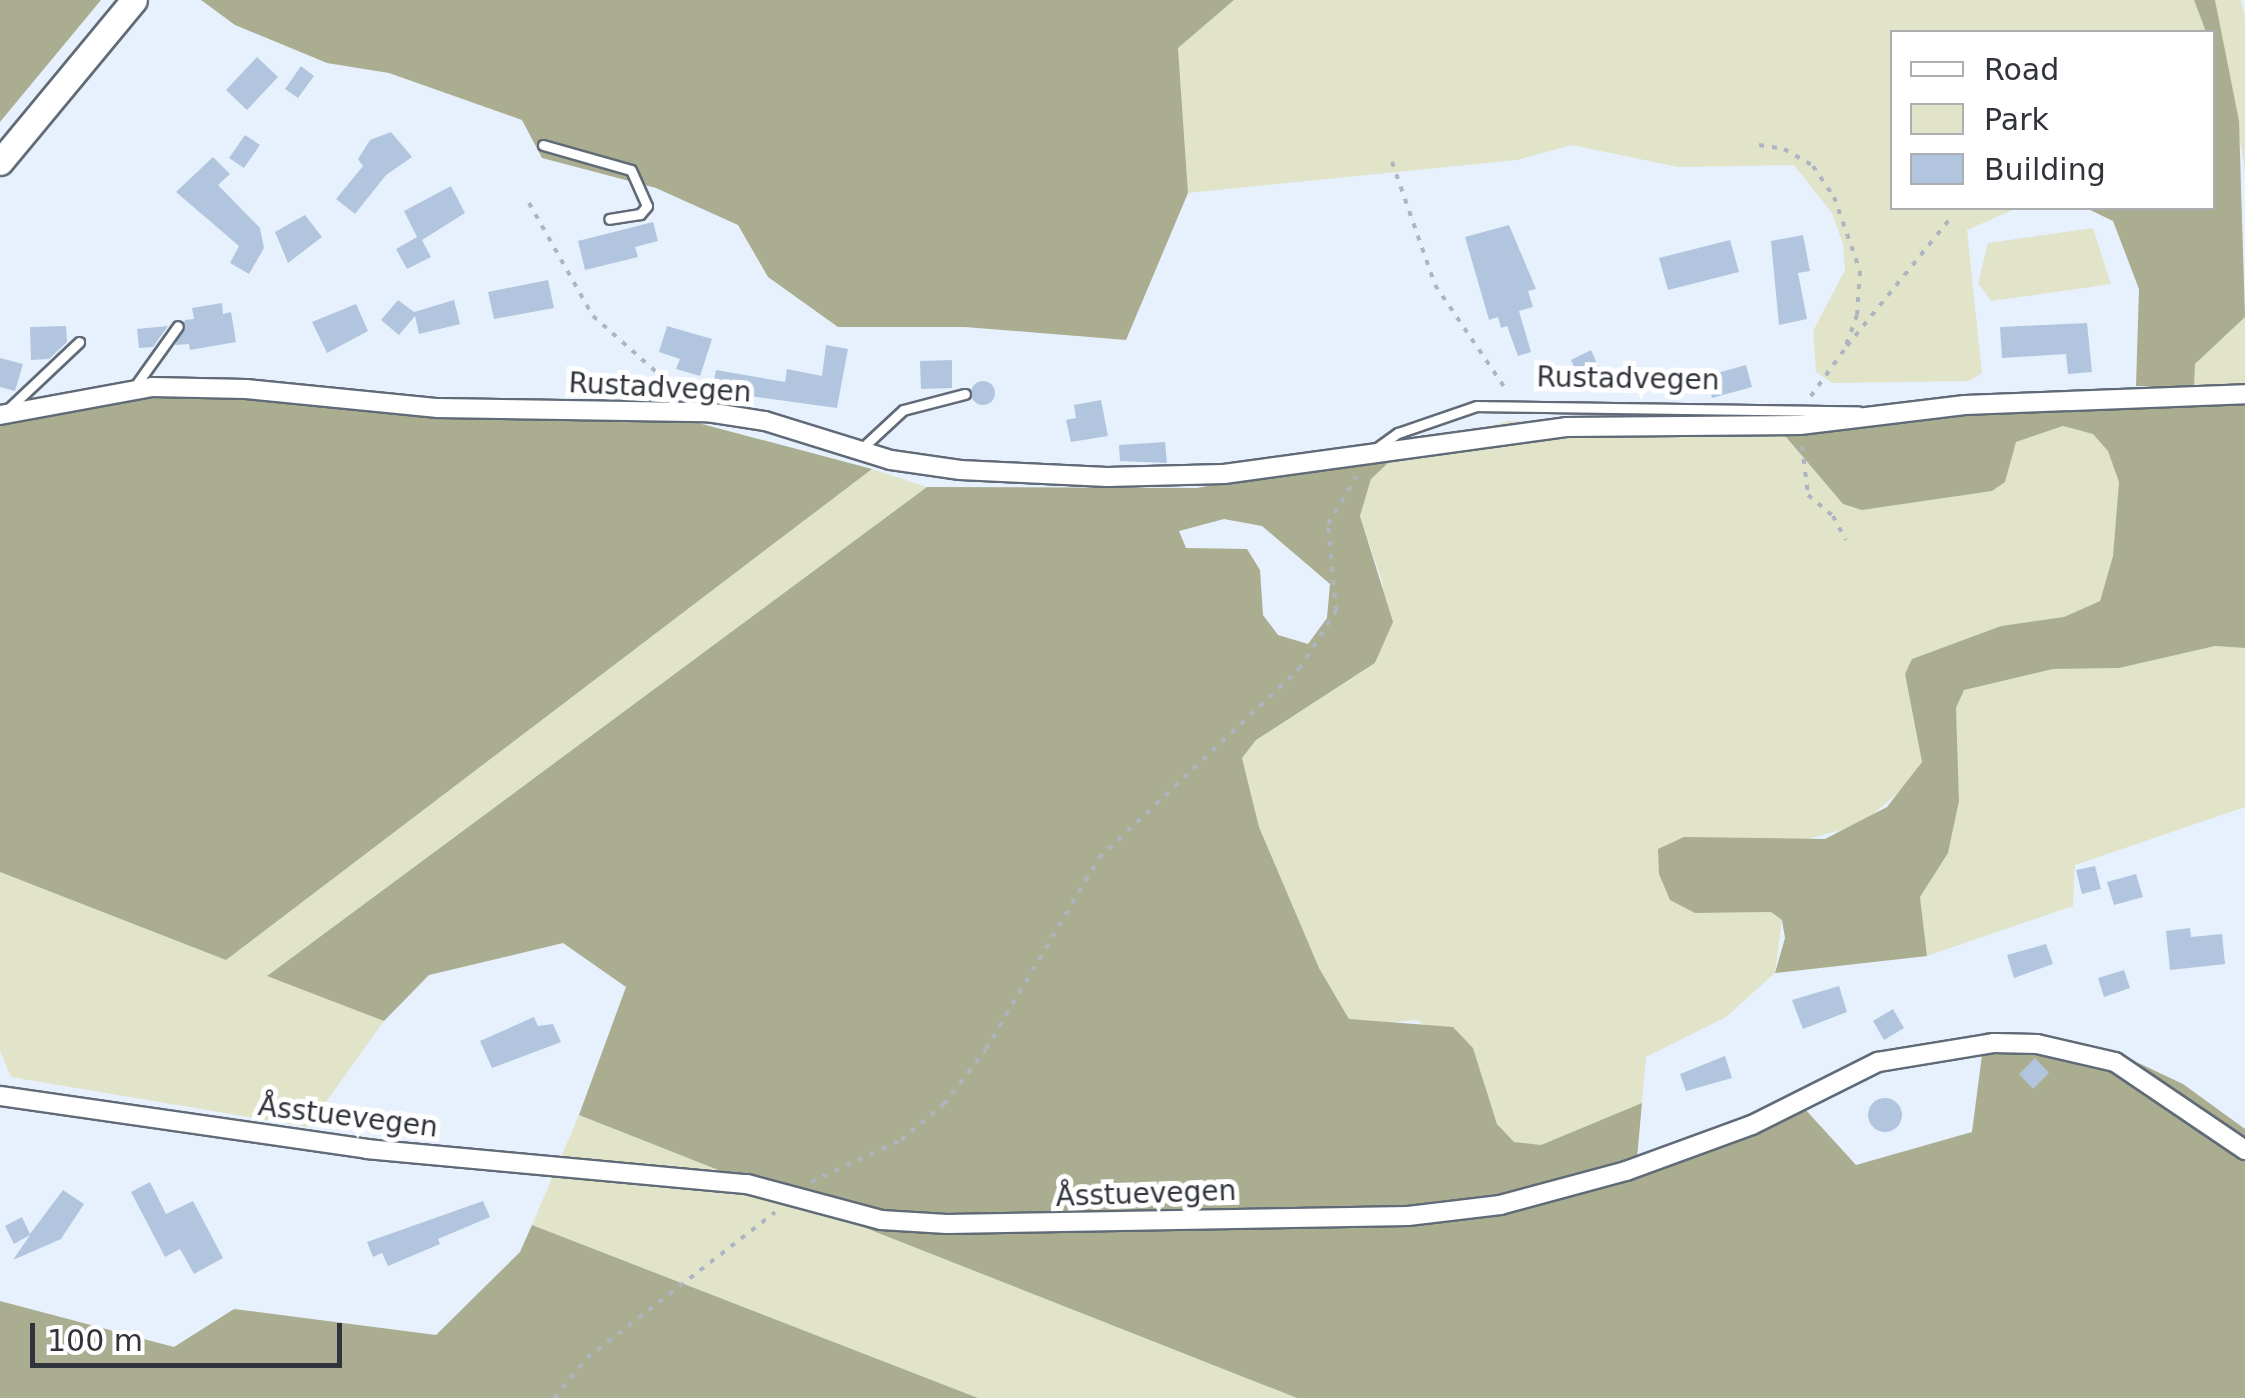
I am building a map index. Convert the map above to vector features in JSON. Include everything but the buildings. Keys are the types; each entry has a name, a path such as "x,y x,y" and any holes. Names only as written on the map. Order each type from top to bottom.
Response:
{"main road":[{"path":"0,162 134,0"}],"street":[{"name":"Rustadvegen","path":"1,414 132,391 246,388 438,408 707,412 765,421 858,452 960,470 1107,477 1224,474 1566,427 1895,414 2072,398 2245,394"},
{"name":"Åsstuevegen","path":"0,1096 368,1149 609,1176 696,1177 786,1192 881,1220 947,1224 1408,1216 1500,1205 1626,1170 1752,1124 1878,1062 1994,1044 2037,1044 2115,1062 2245,1150"}],"lane":[{"path":"542,145 630,170 647,206 640,214 608,219"},
{"path":"132,391 178,326"},
{"path":"1,414 79,342"},
{"path":"858,452 903,410 966,394"},
{"name":"Rustadvegen","path":"1371,452 1398,433 1477,406 1800,416"}],"path":[{"path":"1759,145 1784,148 1813,166 1849,231 1860,272 1856,315 1844,350"},
{"path":"1392,162 1435,285 1505,388"},
{"path":"529,203 593,316 634,358 707,412"},
{"path":"1846,540 1833,516 1808,495 1800,416 1844,350 1950,219"},
{"path":"554,1398 587,1358 771,1216 786,1192 902,1140 944,1104 986,1050 1099,858 1299,669 1336,611 1330,513 1371,461 1371,452"}],"green space":[{"path":"0,0 101,0 0,122"},
{"path":"201,0 1234,0 1178,48 1188,193 1126,340 965,327 838,327 768,277 738,225 656,188 542,158 522,120 389,73 327,63 235,25"},
{"path":"1234,0 2194,0 2205,30 1890,30 1890,210 2012,210 1967,230 1982,373 1969,381 1832,383 1816,372 1813,331 1845,270 1843,244 1832,213 1794,165 1678,167 1572,145 1517,160 1188,193 1178,48"},
{"path":"2194,0 2215,0 2239,121 2245,317 2195,364 2194,388 2136,386 2139,289 2113,221 2090,210 2215,210 2215,30 2205,30"},
{"path":"2215,0 2241,0 2245,18 2245,170"},
{"path":"2093,228 2111,284 1991,301 1978,283 1988,243"},
{"path":"2245,317 2245,388 2194,388 2195,364"},
{"path":"217,392 400,414 687,420 872,469 226,960 0,872 0,420 155,393"},
{"path":"2245,405 2245,648 2215,646 2119,668 2053,669 1964,690 1956,708 1959,801 1948,853 1920,897 1927,956 1775,973 1785,938 1782,920 1771,912 1695,913 1670,900 1659,874 1658,849 1684,837 1825,839 1887,807 1922,762 1905,674 1912,659 2001,626 2064,617 2100,601 2113,556 2119,482 2108,451 2093,434 2063,426 2016,442 2005,482 1992,491 1862,510 1843,504 1786,437 1752,427 1655,427 1705,417 1937,417"},
{"path":"1509,421 1752,427 1786,437 1843,504 1862,510 1992,491 2016,442 2063,426 2093,434 2109,451 2119,482 2113,556 2100,601 2064,617 2001,626 1912,659 1905,675 1922,762 1910,783 1860,825 1796,842 1695,913 1771,912 1782,920 1775,973 1726,1017 1646,1057 1642,1103 1541,1145 1514,1142 1497,1124 1473,1048 1415,1020 1369,1025 1349,1019 1319,968 1259,827 1242,758 1256,740 1376,663 1383,585 1360,516 1371,479 1402,450"},
{"path":"1402,450 1371,479 1360,516 1393,622 1375,663 1256,740 1242,758 1259,827 1319,968 1349,1019 1453,1027 1473,1048 1497,1124 1514,1142 1541,1145 1642,1103 1637,1158 1793,1096 1856,1165 1972,1132 1985,1032 2043,1034 2130,1059 2183,1084 2245,1129 2245,1398 1297,1398 579,1115 626,987 563,943 429,975 384,1021 267,976 927,487 1197,488","holes":["1224,519 1262,526 1330,584 1327,618 1308,644 1278,635 1263,615 1260,570 1247,549 1186,548 1179,531"]},
{"path":"872,469 927,487 268,975 384,1021 308,1127 11,1077 0,1051 0,872 226,960"},
{"path":"2215,646 2245,648 2245,807 2075,865 2073,906 1927,956 1920,897 1948,853 1959,801 1956,708 1964,690 2053,669 2119,668"},
{"path":"579,1115 1297,1398 978,1398 532,1225"},
{"path":"532,1225 978,1398 0,1398 0,1301 174,1347 234,1309 436,1335 520,1252"}]}
